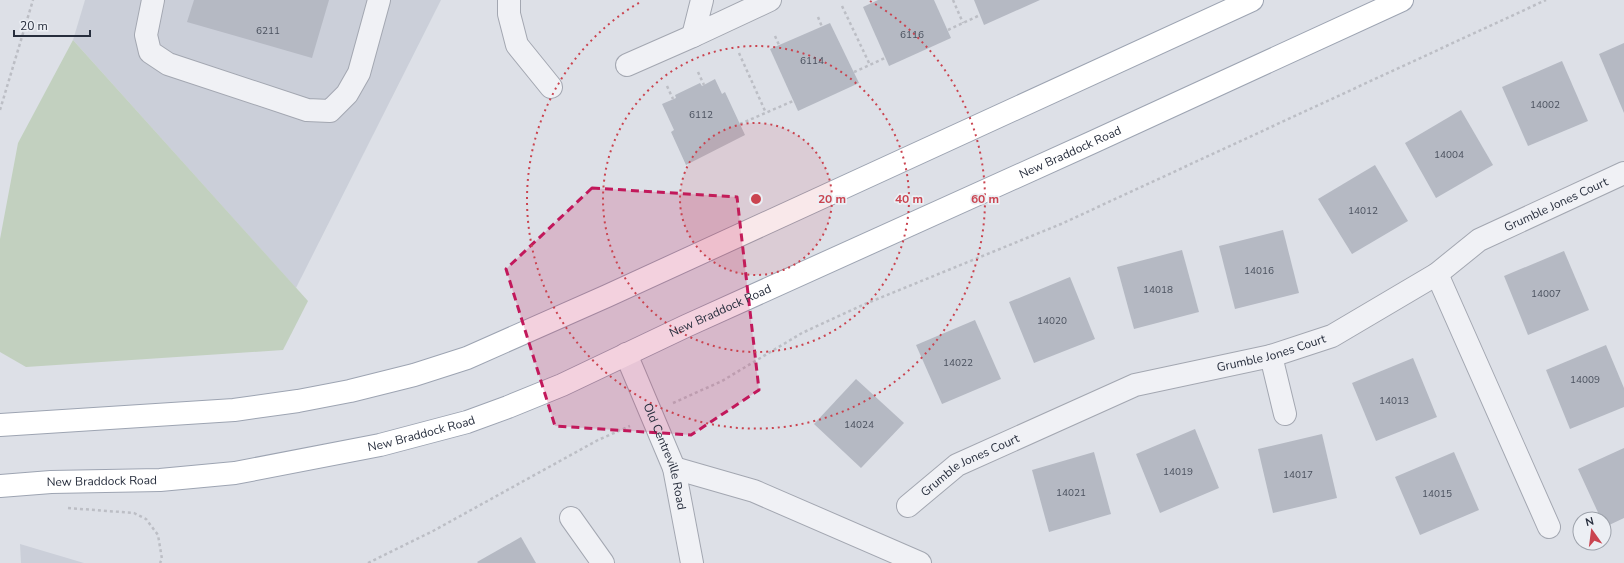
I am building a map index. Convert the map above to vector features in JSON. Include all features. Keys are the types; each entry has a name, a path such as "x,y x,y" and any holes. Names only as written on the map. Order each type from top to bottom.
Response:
{"main road":[{"path":"0,425 241,409 298,401 350,391 414,375 467,358 614,293 1252,0"},
{"name":"New Braddock Road","path":"0,486 50,482 160,480 235,473 380,445 466,422 508,407 562,384 1402,0"}],"street":[{"path":"153,0 146,35 150,52 168,64 307,110 330,111 347,94 359,73 379,0"},
{"path":"510,0 509,14 517,45 551,87"},
{"path":"693,36 702,0"},
{"path":"627,64 693,36 770,0"},
{"name":"Grumble Jones Court","path":"908,506 957,465 1135,385 1271,356 1332,336 1437,274 1479,240 1624,173"},
{"path":"1437,274 1549,527"},
{"name":"Old Centreville Road","path":"626,354 674,468 692,563"},
{"path":"1271,356 1285,414"},
{"path":"674,468 754,491 920,563"},
{"path":"571,518 603,563"}],"path":[{"path":"0,110 33,0"},
{"path":"953,0 963,23"},
{"path":"368,563 433,531 598,440 652,415 677,400 722,381 802,333 865,304 1061,224 1546,0"},
{"path":"842,6 870,65"},
{"path":"948,30 980,15"},
{"path":"818,17 822,27"},
{"path":"775,36 779,46"},
{"path":"739,53 766,113"},
{"path":"854,72 885,58"},
{"path":"698,72 704,85"},
{"path":"667,86 674,99"},
{"path":"740,124 793,101"},
{"path":"67,508 134,513 146,519 158,535 162,559 160,563"}],"highlighted area":[{"path":"592,188 737,197 759,390 691,435 555,426 506,269"}],"shaded area":[{"path":"85,0 441,0 296,288 73,40"},
{"path":"20,544 84,563 21,563"}],"green space":[{"path":"73,40 308,301 283,350 26,367 0,352 0,239 18,143"}],"building":[{"path":"194,0 329,0 312,58 187,22"},
{"path":"878,0 934,0 951,38 889,66 863,7"},
{"path":"974,0 1040,0 984,25"},
{"path":"830,23 859,83 798,111 770,49"},
{"path":"1624,43 1624,113 1599,54"},
{"path":"1562,61 1588,121 1528,146 1502,87"},
{"path":"715,79 722,94 725,92 745,135 686,165 671,132 674,130 662,104 676,98 675,95 700,83 702,86"},
{"path":"1461,110 1493,165 1436,198 1405,143"},
{"path":"1375,165 1408,221 1352,254 1318,199"},
{"path":"1283,230 1299,293 1235,309 1219,246"},
{"path":"1182,250 1199,312 1134,329 1117,267"},
{"path":"1564,251 1589,310 1528,335 1504,276"},
{"path":"1070,277 1095,339 1034,363 1009,302"},
{"path":"975,320 1001,379 942,404 916,345"},
{"path":"1606,345 1624,388 1624,407 1570,429 1546,370"},
{"path":"1413,358 1437,417 1376,441 1352,383"},
{"path":"856,379 904,423 861,468 814,424"},
{"path":"1195,429 1219,488 1160,513 1136,454"},
{"path":"1322,434 1337,498 1273,513 1258,449"},
{"path":"1624,448 1624,518 1612,524 1612,511 1597,511 1578,469"},
{"path":"1094,452 1111,514 1049,532 1032,470"},
{"path":"1454,452 1479,510 1420,535 1395,477"},
{"path":"521,537 536,563 477,562"}]}
